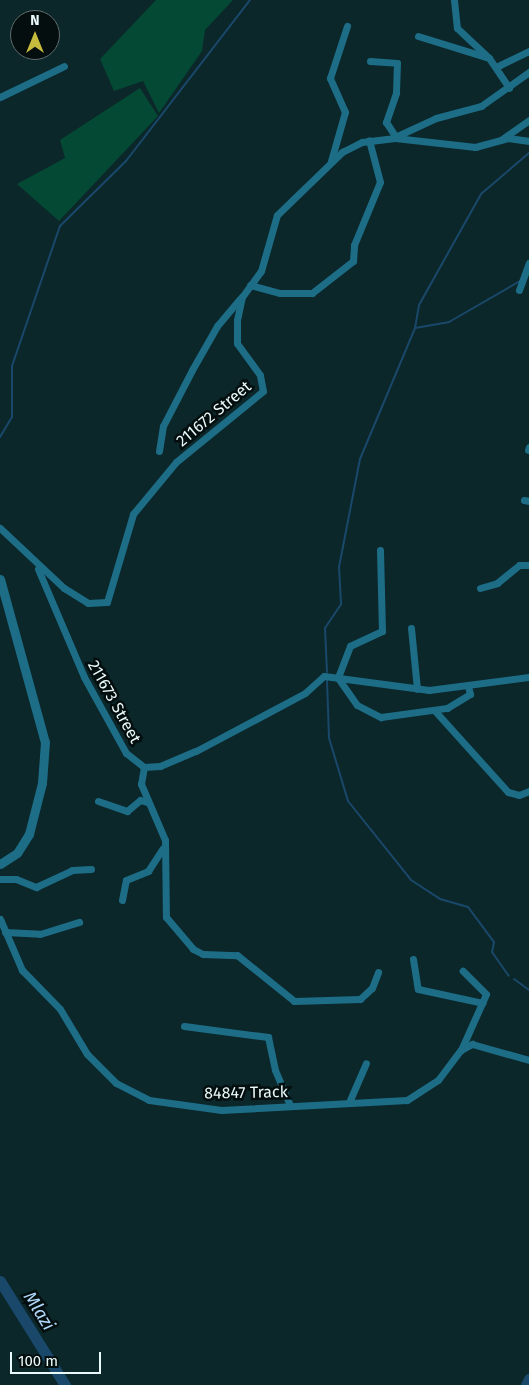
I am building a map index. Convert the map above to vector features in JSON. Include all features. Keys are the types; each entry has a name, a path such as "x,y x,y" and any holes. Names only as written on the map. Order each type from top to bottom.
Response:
{"street":[{"path":"454,0 457,28 489,58 509,88"},
{"path":"331,161 345,112 330,78 339,40 348,26"},
{"path":"418,36 489,58"},
{"path":"496,67 529,51"},
{"path":"370,60 397,63 396,93 386,122 395,137"},
{"path":"0,97 64,66"},
{"path":"395,137 441,116 481,106 529,72"},
{"path":"395,137 475,147 502,139 529,120"},
{"name":"211672 Street","path":"37,566 88,604 107,602 133,514 176,462 263,391 260,375 237,343 242,297 261,271 277,214 331,161 351,146 369,140 395,137"},
{"path":"502,139 529,141"},
{"path":"250,285 280,293 312,293 353,261 354,245 380,182 369,140"},
{"path":"520,290 529,263"},
{"path":"159,451 163,426 192,370 217,326 242,297"},
{"path":"0,528 37,566"},
{"path":"338,678 350,646 382,632 380,550"},
{"path":"480,588 497,583 519,566 529,565"},
{"name":"211673 Street","path":"37,566 84,678 126,753 144,767"},
{"path":"0,579 45,742 42,783 28,834 17,853 0,864"},
{"path":"411,628 417,689"},
{"path":"378,972 372,988 360,999 294,1001 241,956 198,952 169,921 163,848 165,840 147,802 141,784 144,767 160,766 196,751 305,694 321,676 417,689 468,686 529,677"},
{"path":"338,678 357,704 374,716 435,712 468,696 468,686"},
{"path":"435,712 508,792 519,795 529,791"},
{"path":"98,801 127,811 140,800 147,802"},
{"path":"122,900 126,880 145,873 163,848"},
{"path":"0,879 16,879 36,887 72,870 91,869"},
{"name":"84847 Track","path":"0,918 22,970 56,1003 87,1054 132,1093 168,1104 221,1110 419,1096 452,1065 483,1003"},
{"path":"5,932 51,932 79,922"},
{"path":"413,958 418,989 483,1003 486,992 464,971"},
{"path":"184,1026 257,1032 268,1037 275,1070 290,1106"},
{"path":"461,1050 478,1044 529,1060"},
{"path":"350,1100 366,1063"}],"green space":[{"path":"156,0 233,0 205,30 202,51 159,113 143,81 114,91 100,59"},
{"path":"140,88 158,116 59,221 17,184 65,158 60,140"}],"waterway":[{"path":"0,437 12,417 12,366 60,226 126,161 250,0"},
{"path":"327,672 325,628 341,604 339,567 360,459 415,328 419,305 481,194 529,153"},
{"path":"415,328 449,322 520,281"},
{"path":"327,680 329,738 348,801 411,880 440,899 468,907 494,942 492,952 509,976"},
{"path":"514,979 529,990"},
{"name":"Mlazi","path":"0,1281 65,1385"},
{"name":"Mlazi","path":"526,1385 529,1379"}]}
